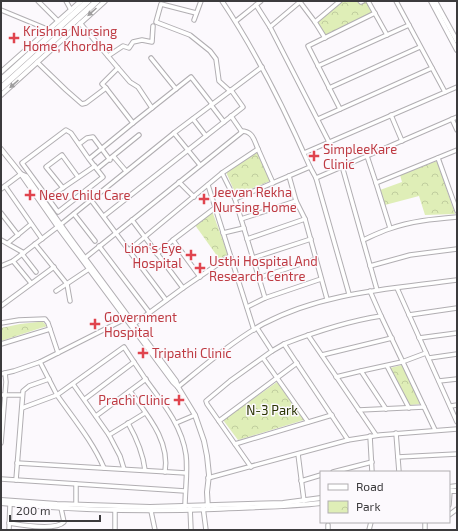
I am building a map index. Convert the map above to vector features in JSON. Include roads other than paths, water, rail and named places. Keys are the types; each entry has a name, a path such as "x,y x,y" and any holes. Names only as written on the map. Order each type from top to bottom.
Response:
{"highway":[{"path":"1,80 88,1"},
{"path":"1,88 97,1"}],"street":[{"path":"38,1 58,21"},
{"path":"66,1 71,10"},
{"path":"2,70 81,1"},
{"path":"1,95 105,1"},
{"path":"194,20 201,1"},
{"path":"222,1 236,21 262,67 316,178 349,294"},
{"path":"236,21 261,1"},
{"path":"270,27 300,1 325,38"},
{"path":"315,22 340,1"},
{"path":"368,1 387,35"},
{"path":"396,1 445,92"},
{"path":"431,1 457,50"},
{"path":"435,1 457,41"},
{"path":"104,216 243,106 219,81 216,59 210,52 190,35 156,22 161,4 196,13"},
{"path":"256,5 270,27 329,142"},
{"path":"1,10 48,29"},
{"path":"340,109 308,46 375,13"},
{"path":"80,23 130,82 138,88 152,108"},
{"path":"318,66 409,25"},
{"path":"108,56 123,46 129,48 134,42 142,40 152,42 153,26"},
{"path":"329,88 420,47"},
{"path":"150,58 176,89"},
{"path":"38,62 82,104 86,103 106,88"},
{"path":"1,266 13,261 42,239 174,133 262,67"},
{"path":"118,68 102,84 133,123"},
{"path":"318,119 432,68"},
{"path":"90,159 191,77 224,122"},
{"path":"304,153 457,87"},
{"path":"390,115 402,141"},
{"path":"231,116 241,131"},
{"path":"316,178 457,117"},
{"path":"193,119 206,136"},
{"path":"452,119 457,130"},
{"path":"20,174 26,176 43,196 48,198 58,212 103,177 71,133 66,130 22,163 43,196 59,226 85,258 178,387"},
{"path":"241,131 246,131 252,134 273,183"},
{"path":"85,258 242,132 241,131"},
{"path":"174,133 200,165"},
{"path":"48,198 78,177 110,160 139,135"},
{"path":"79,144 87,138 94,138 110,160"},
{"path":"1,149 59,226 89,269 127,318 134,324 176,381 195,415 204,441 207,456 208,478 206,530"},
{"path":"129,250 222,173 258,149"},
{"path":"376,183 457,150"},
{"path":"63,188 46,167 62,156 78,177"},
{"path":"114,156 126,171"},
{"path":"367,156 390,228"},
{"path":"438,158 457,211"},
{"path":"342,166 377,290"},
{"path":"235,199 310,167"},
{"path":"222,173 235,199 265,298"},
{"path":"20,174 2,188 42,239"},
{"path":"289,176 296,201 305,219 327,299"},
{"path":"179,182 194,197"},
{"path":"208,185 255,329 272,351"},
{"path":"92,200 166,300"},
{"path":"241,219 296,201"},
{"path":"157,254 215,208"},
{"path":"1,213 18,235"},
{"path":"74,214 95,241"},
{"path":"363,240 390,228 417,221 457,217"},
{"path":"247,239 305,219"},
{"path":"132,220 182,288"},
{"path":"8,243 31,224"},
{"path":"223,233 244,228"},
{"path":"253,258 311,239"},
{"path":"1,240 23,253 36,272"},
{"path":"173,240 200,276"},
{"path":"35,244 67,284 70,301"},
{"path":"99,246 149,312"},
{"path":"370,266 410,255 457,249"},
{"path":"134,324 182,288 230,256"},
{"path":"258,278 316,259"},
{"path":"13,261 31,284"},
{"path":"1,306 54,267"},
{"path":"56,291 89,269"},
{"path":"247,307 265,298 321,279"},
{"path":"178,387 241,338 280,316 327,299 349,294 457,280"},
{"path":"397,288 457,422"},
{"path":"370,291 435,430"},
{"path":"409,315 457,308"},
{"path":"251,467 206,401 230,381 284,344 346,323 381,316"},
{"path":"1,443 3,373 40,362 127,318"},
{"path":"1,323 19,320 45,319 48,323 58,353"},
{"path":"1,344 16,341 50,329"},
{"path":"419,338 457,332"},
{"path":"308,335 376,435"},
{"path":"322,355 392,338"},
{"path":"284,344 348,440"},
{"path":"22,408 57,395 124,347 176,423 185,449 187,464 185,507"},
{"path":"336,377 402,362 426,353"},
{"path":"429,358 457,354"},
{"path":"262,358 308,422"},
{"path":"40,362 57,395 78,424 104,468"},
{"path":"85,399 134,362"},
{"path":"219,421 297,362"},
{"path":"387,366 409,408"},
{"path":"361,371 386,409"},
{"path":"16,480 22,395 24,389 27,387 49,379"},
{"path":"96,416 146,379"},
{"path":"439,381 457,379"},
{"path":"73,384 109,435 120,456 124,469"},
{"path":"130,391 155,427 166,458 165,472"},
{"path":"3,395 22,395"},
{"path":"450,406 457,405"},
{"path":"359,410 424,407"},
{"path":"109,435 145,412"},
{"path":"176,423 195,415"},
{"path":"235,444 332,415"},
{"path":"128,423 141,450 144,470"},
{"path":"208,478 348,440 376,435 457,429"},
{"path":"396,433 399,471"},
{"path":"370,436 372,471"},
{"path":"298,454 304,501"},
{"path":"398,457 457,454"},
{"path":"17,462 186,473"},
{"path":"337,471 372,462"},
{"path":"301,481 320,475"},
{"path":"1,479 185,491"},
{"path":"76,484 76,504"},
{"path":"1,500 76,504 114,510 151,511 304,501 320,498"},
{"path":"206,507 276,507 320,502"},
{"path":"1,503 61,508 190,508"},
{"path":"9,530 10,504"},
{"path":"9,523 43,528 54,527 64,522 61,508"},
{"path":"190,508 191,526"},
{"path":"114,510 115,530"},
{"path":"151,511 156,530"}],"place":[{"name":"Krishna Nursing Home, Khordha","path":"14,38"},
{"name":"SimpleeKare Clinic","path":"314,156"},
{"name":"Neev Child Care","path":"30,195"},
{"name":"Jeevan Rekha Nursing Home","path":"204,199"},
{"name":"Lion's Eye Hospital","path":"191,255"},
{"name":"Usthi Hospital And Research Centre","path":"200,268"},
{"name":"Government Hospital","path":"95,324"},
{"name":"Tripathi Clinic","path":"143,353"},
{"name":"Prachi Clinic","path":"179,400"}],"park label":[{"name":"N-3 Park","path":"272,410"}]}
